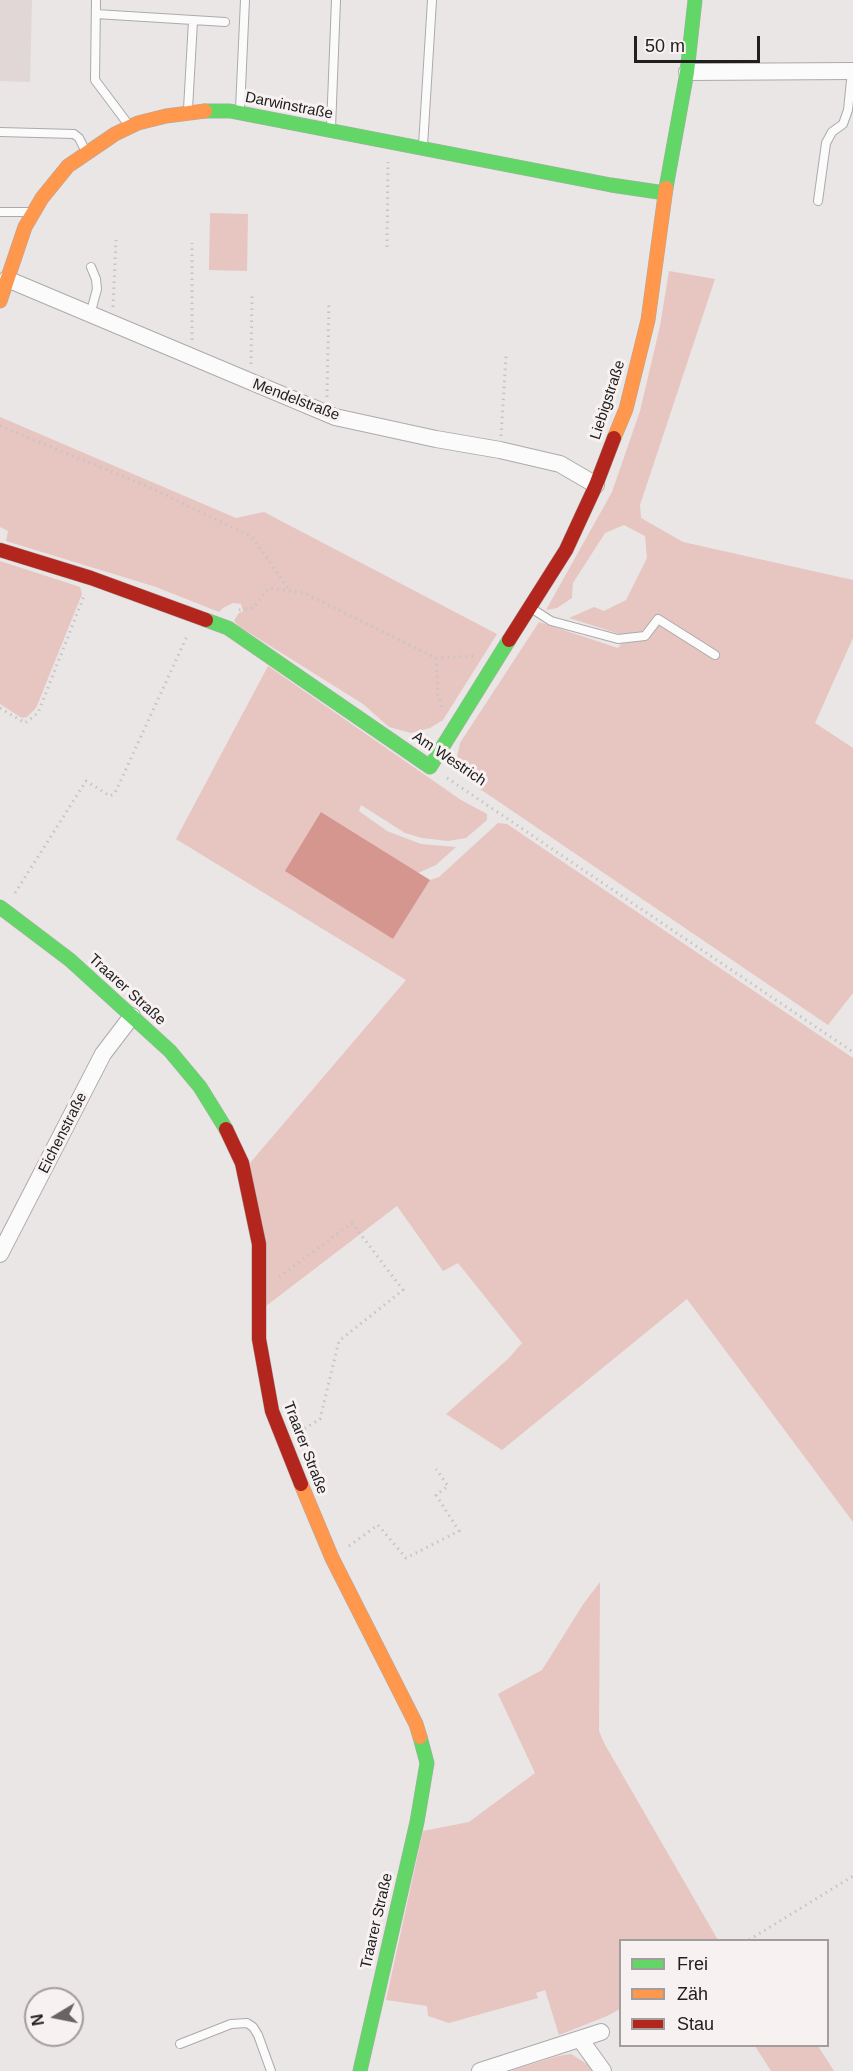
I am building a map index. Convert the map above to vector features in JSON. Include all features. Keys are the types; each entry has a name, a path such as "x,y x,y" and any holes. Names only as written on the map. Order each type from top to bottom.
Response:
{"street":[{"name":"Liebigstraße","path":"430,767 566,550 596,485 626,409 648,320 665,193 687,72 695,0"},
{"path":"687,72 852,71"},
{"name":"Darwinstraße","path":"2,291 25,227 42,198 68,166 86,152 130,127 166,116 203,111 240,113 611,185 665,193"},
{"name":"Mendelstraße","path":"2,291 90,315 326,414 436,439 500,450 560,465 596,485"},
{"name":"Am Westrich","path":"0,550 92,578 228,628 430,767"},
{"name":"Traarer Straße","path":"2,908 70,960 170,1051 200,1087 222,1119 242,1162 259,1244 259,1339 272,1411 332,1558 416,1724 427,1763 417,1822 360,2071"},
{"name":"Eichenstraße","path":"0,1254 103,1054 132,1016"},
{"path":"480,2071 601,2031"},
{"path":"580,2039 603,2071"}],"lane":[{"path":"96,0 95,80 130,127"},
{"path":"240,113 245,0"},
{"path":"331,131 336,0"},
{"path":"423,149 432,0"},
{"path":"96,14 225,22"},
{"path":"187,113 193,21"},
{"path":"818,201 826,143 832,132 843,124 846,117 852,71"},
{"path":"0,132 74,134 79,138 86,152"},
{"path":"0,212 33,212"},
{"path":"90,315 97,289 91,267"},
{"path":"530,608 551,621 618,639 645,636 658,619 715,655"},
{"path":"180,2044 231,2024 248,2023 258,2035 271,2071"}],"path":[{"path":"387,142 387,247"},
{"path":"113,325 116,240"},
{"path":"192,243 192,358"},
{"path":"251,382 252,294"},
{"path":"326,414 329,302"},
{"path":"500,450 506,356"},
{"path":"0,426 149,487 252,537 290,591"},
{"path":"0,708 25,723 38,713 92,578"},
{"path":"220,625 226,614 234,610 243,611 253,608 269,588 304,593 436,658 501,655"},
{"path":"2,908 86,781 110,796 115,794 196,616"},
{"path":"436,658 438,695 451,734"},
{"name":"Am Westrich","path":"430,767 853,1052"},
{"path":"259,1276 278,1277 352,1223 403,1290 339,1341 320,1419 283,1442"},
{"path":"332,1558 378,1525 406,1558 459,1531 436,1495 448,1486 436,1469"},
{"path":"752,1939 853,1876"}],"shaded area":[{"path":"0,0 32,0 30,82 0,81"},
{"path":"210,213 248,214 247,271 209,270"},
{"path":"669,271 715,279 640,505 641,518 683,542 853,580 853,638 815,723 853,748 853,993 828,1025 480,789 457,758 460,743 539,622 618,648 626,636 569,618 594,607 604,611 626,600 647,558 645,536 624,525 605,533 573,583 572,598 557,608 546,610 612,492 640,411 660,326"},
{"path":"0,417 236,518 264,512 497,634 443,720 430,728 411,733 389,727 363,704 240,627 234,621 243,611 241,604 233,603 219,612 156,587 6,541 8,531 0,527"},
{"path":"0,561 80,587 82,594 36,708 27,717 22,718 0,704"},
{"path":"268,666 461,800 487,814 487,820 466,838 448,841 422,838 405,833 361,805 359,811 387,831 421,844 456,847 436,865 418,873 321,812 393,939 430,880 439,877 498,823 507,824 853,1058 853,1522 687,1299 502,1450 446,1414 508,1359 522,1343 458,1263 443,1271 397,1206 266,1306 250,1163 406,980 176,839"},
{"path":"321,812 430,880 393,939 285,871"},
{"path":"600,1582 599,1731 717,1939 619,1939 619,2010 559,2035 545,1990 536,1993 538,1998 449,2023 428,2016 427,2006 386,2000 423,1831 469,1822 535,1773 498,1694 542,1670 584,1603"},
{"path":"756,2047 819,2047 834,2071 771,2071"},
{"path":"571,2054 587,2064 592,2071 510,2071 558,2056"}],"traffic: fast":[{"path":"666,188 687,72 695,0"},
{"path":"205,111 230,111 611,185 665,193"},
{"path":"206,620 228,628 430,767 509,640"},
{"path":"0,907 70,960 170,1051 200,1087 226,1129"},
{"path":"360,2071 417,1822 427,1763 420,1737"}],"traffic: slow":[{"path":"0,301 25,227 42,198 68,166 115,134 138,123 166,116 205,111"},
{"path":"614,438 626,409 648,320 666,188"},
{"path":"301,1484 332,1558 416,1724 420,1737"}],"traffic: jam":[{"path":"509,640 566,550 596,485 614,438"},
{"path":"0,550 91,578 206,620"},
{"path":"226,1129 242,1163 259,1244 259,1339 272,1411 301,1484"}]}
